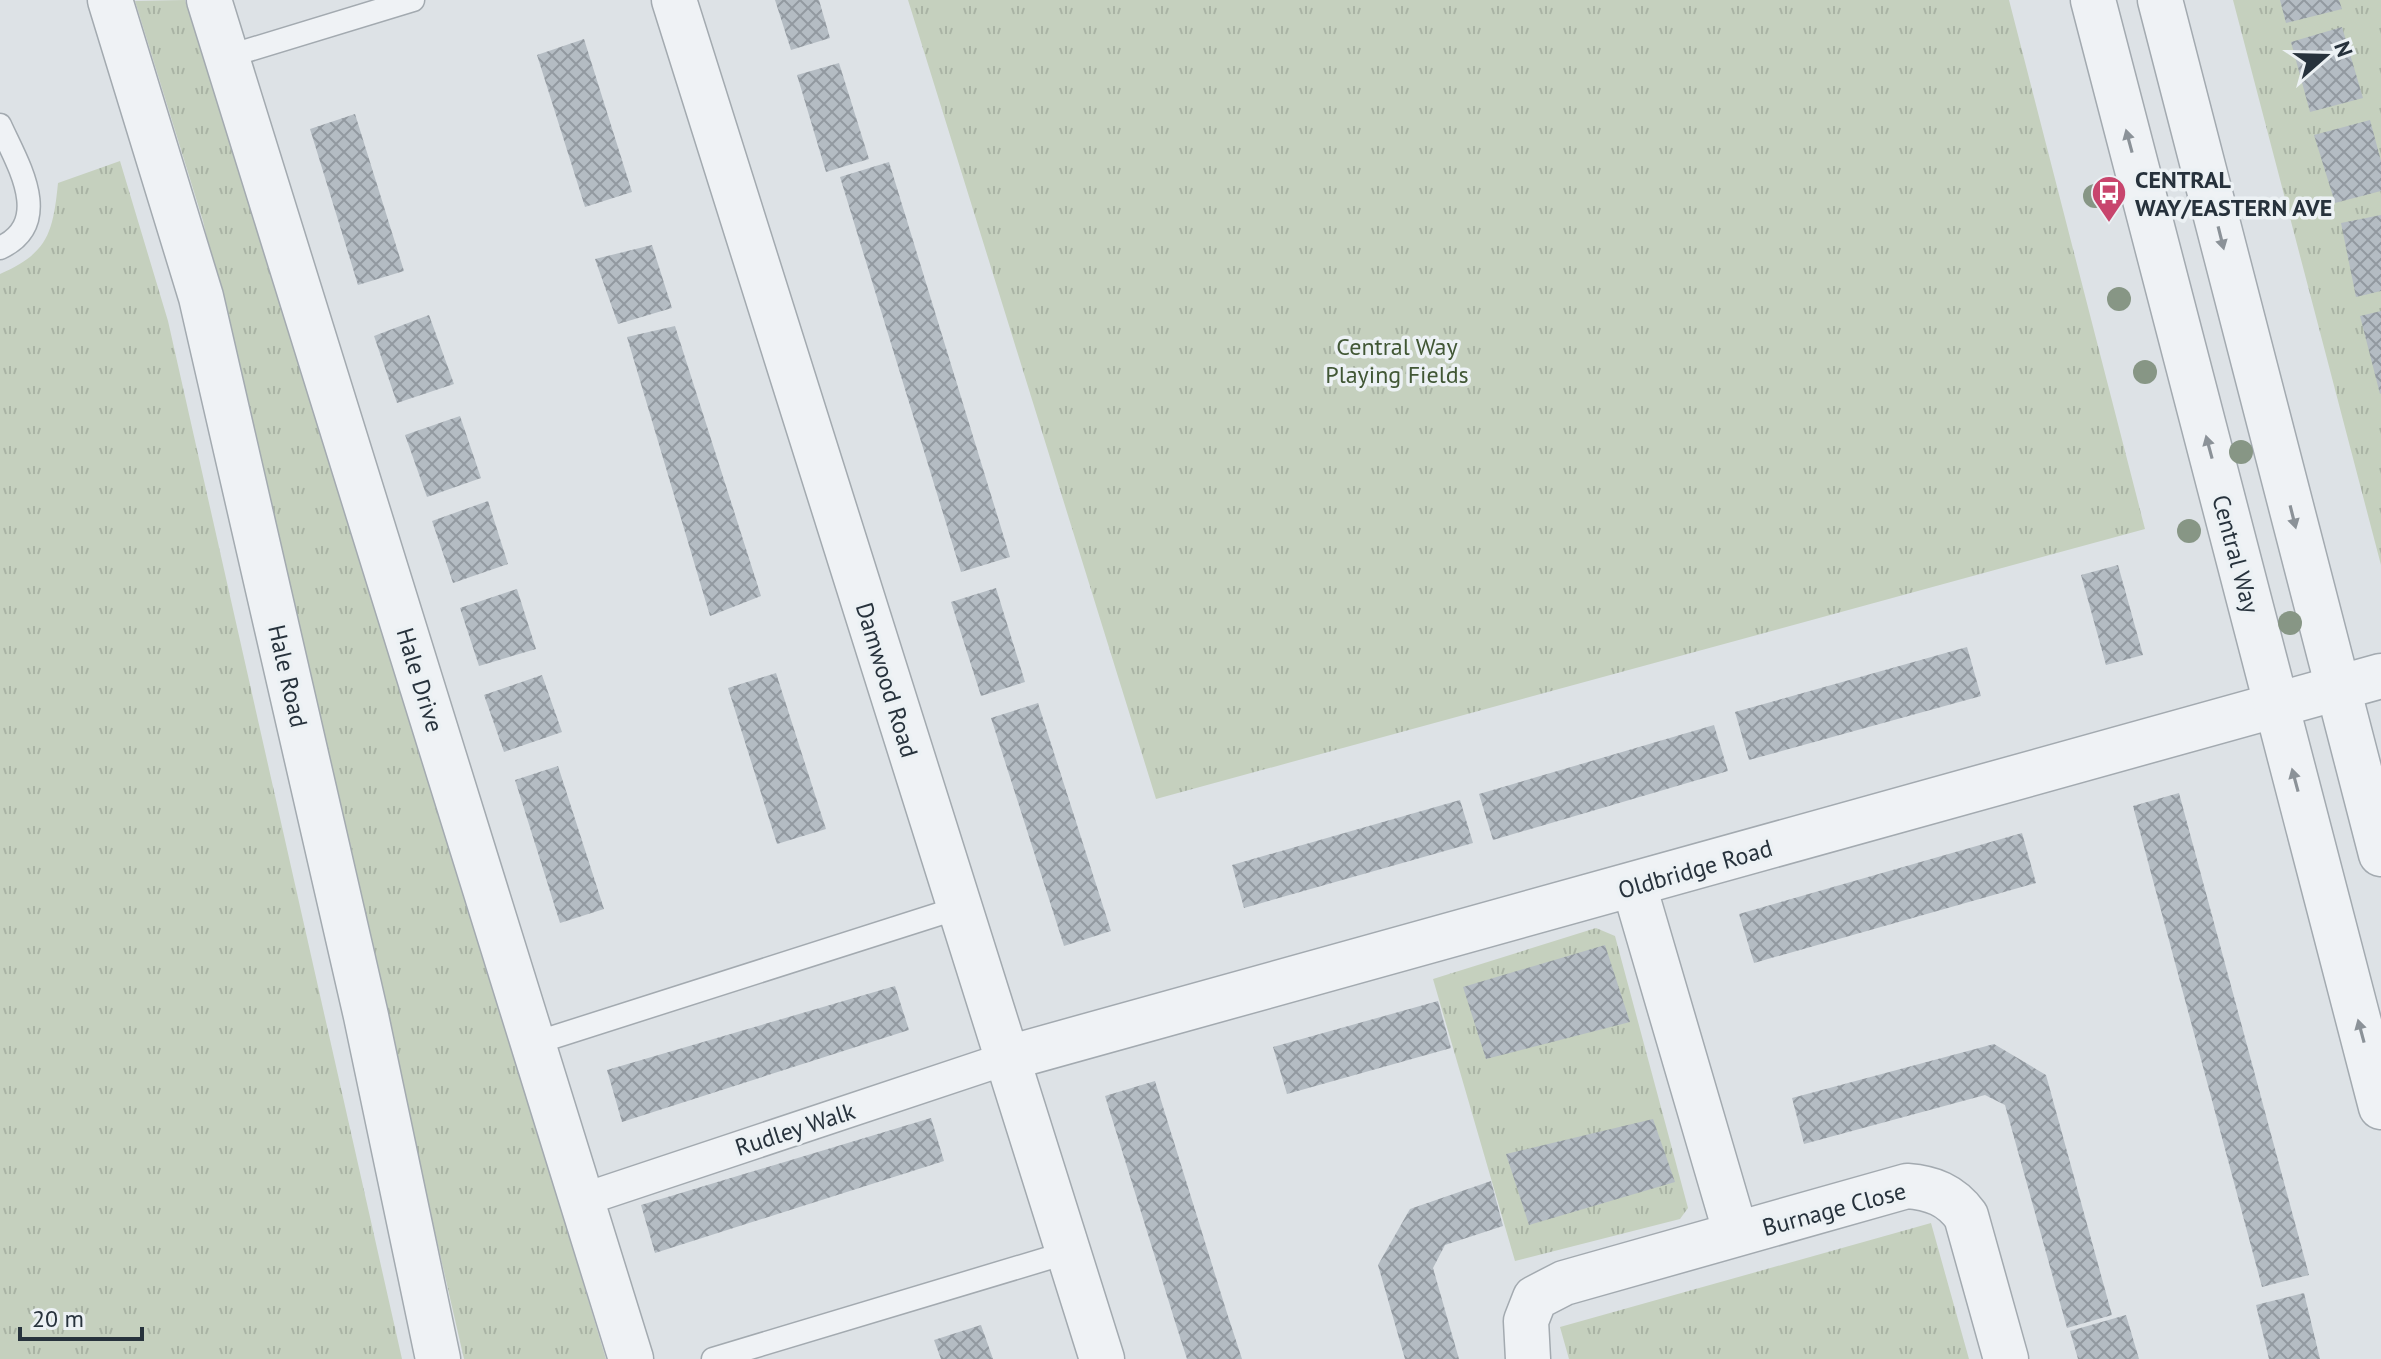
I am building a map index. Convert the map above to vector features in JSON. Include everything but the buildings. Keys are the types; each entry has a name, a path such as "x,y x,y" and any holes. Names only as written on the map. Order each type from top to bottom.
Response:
{"street":[{"name":"Hale Road","path":"110,0 204,311 366,1016 438,1359"},
{"name":"Hale Drive","path":"209,0 631,1359"},
{"name":"Damwood Road","path":"674,0 1102,1359"},
{"name":"Central Way","path":"2093,0 2381,1107"},
{"path":"2160,0 2381,854"},
{"name":"Oldbridge Road","path":"1008,1058 1060,1041 1634,886 2381,676"},
{"name":"Burnage Close","path":"1634,886 1736,1234"},
{"name":"Rudley Walk","path":"582,1200 1008,1058"},
{"name":"Burnage Close","path":"1528,1359 1526,1321 1535,1298 1564,1283 1907,1186 1930,1188 1956,1203 1966,1216 2006,1359"}],"lane":[{"path":"226,57 413,0"},
{"path":"0,125 30,199 29,218 9,244 0,248"},
{"path":"532,1044 958,908"},
{"path":"713,1359 1069,1252"}],"green space":[{"path":"185,0 459,869 606,1359 464,1359 203,221 135,1"},
{"name":"Central Way Playing Fields","path":"908,0 2009,0 2145,529 1156,799"},
{"path":"2233,0 2381,0 2381,565"},
{"path":"120,161 168,321 402,1359 0,1359 0,274 29,258 45,239 54,215 58,183"},
{"path":"1596,928 1615,936 1688,1208 1680,1219 1515,1261 1433,979"},
{"path":"1931,1223 1969,1359 1569,1359 1560,1327"}],"place":[{"name":"CENTRAL WAY/EASTERN AVE","path":"2109,224"}]}
